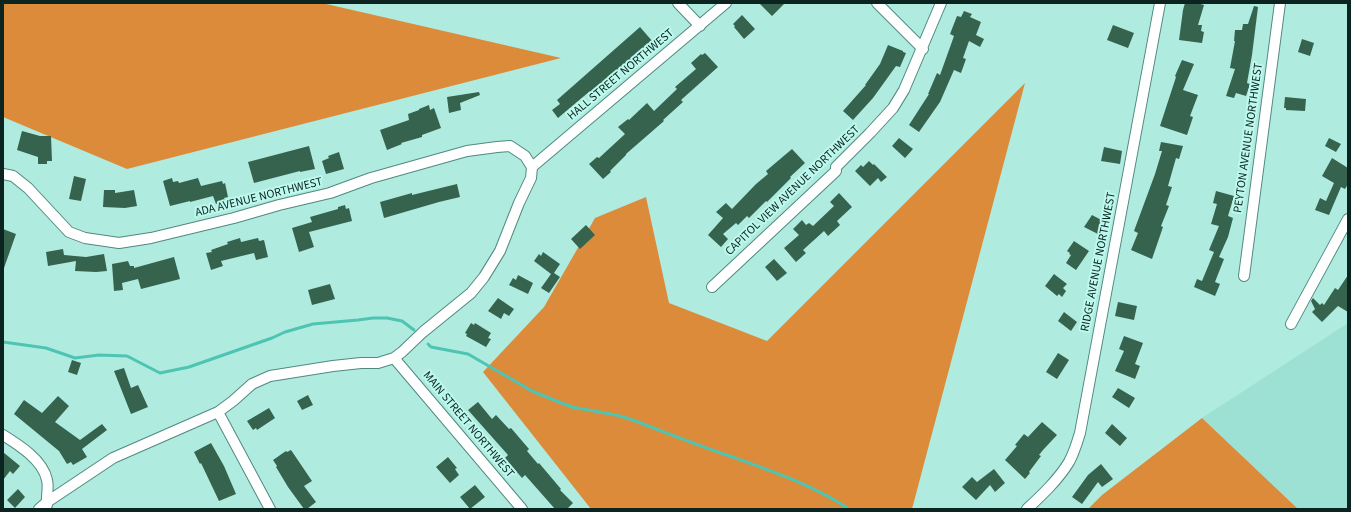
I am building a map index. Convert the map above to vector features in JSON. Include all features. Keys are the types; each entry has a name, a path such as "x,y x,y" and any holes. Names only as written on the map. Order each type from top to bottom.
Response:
{"street":[{"path":"678,3 700,26"},
{"name":"HALL STREET NORTHWEST","path":"532,167 726,3"},
{"path":"877,3 922,49"},
{"name":"CAPITOL VIEW AVENUE NORTHWEST","path":"712,287 836,171 836,167 893,108 904,90 941,3"},
{"name":"RIDGE AVENUE NORTHWEST","path":"1027,509 1045,492 1069,462 1080,433 1160,3"},
{"name":"PEYTON AVENUE NORTHWEST","path":"1244,276 1280,3"},
{"name":"ADA AVENUE NORTHWEST","path":"3,174 13,176 28,188 69,232 86,238 119,243 151,238 330,193 370,178 467,152 510,146 525,156 532,167"},
{"path":"44,507 112,458 218,412 252,384 270,376 361,362 378,363 394,358 470,293 484,278 500,251 519,203 531,178 532,167"},
{"path":"1291,324 1348,219"},
{"name":"MAIN STREET NORTHWEST","path":"394,358 522,509"},
{"path":"218,412 270,509"},
{"path":"3,435 16,443 37,461 43,469 47,479 48,488 44,507"}],"shaded area":[{"path":"3,3 322,3 561,58 127,169 3,117"},
{"path":"1025,83 912,509 591,509 483,372 544,307 595,218 646,197 669,303 767,341"},
{"path":"1348,323 1348,509 1298,509 1202,418"},
{"path":"1202,418 1298,509 1088,509 1102,495"}],"building":[{"path":"759,3 785,3 772,16"},
{"path":"1185,3 1197,3 1204,5 1198,25 1202,25 1201,31 1204,32 1202,43 1179,40"},
{"path":"1254,6 1258,7 1247,83 1250,84 1246,96 1236,93 1234,98 1226,96 1235,69 1230,68 1235,41 1235,30 1242,30 1243,24 1248,24"},
{"path":"964,11 972,14 970,17 981,22 976,35 984,39 980,47 969,41 963,58 966,59 961,73 954,70 940,102 919,132 909,125 929,94 937,73 940,75 954,36 950,34 957,16 961,17"},
{"path":"742,15 755,29 744,39 733,24"},
{"path":"1113,25 1134,33 1128,48 1107,40"},
{"path":"640,27 653,42 593,95 590,91 558,118 552,110 560,104 557,100"},
{"path":"1302,39 1314,43 1310,56 1298,52"},
{"path":"888,45 906,53 900,67 896,66 873,98 853,120 843,111 866,85 880,64"},
{"path":"705,53 718,67 681,100 683,102 663,120 664,121 626,154 603,179 589,164 597,157 599,158 625,134 618,127 628,119 629,120 647,103 654,111 677,89 675,87 696,69 691,63 701,54 702,55"},
{"path":"1182,60 1194,64 1183,90 1198,95 1190,116 1193,117 1187,135 1160,126 1176,77 1175,76"},
{"path":"479,92 480,95 460,103 461,110 449,113 447,97"},
{"path":"1285,97 1306,99 1305,111 1286,110 1286,108 1284,108"},
{"path":"429,105 430,110 434,108 441,128 422,135 422,137 401,143 402,144 387,150 380,130 409,120 408,114"},
{"path":"22,131 40,136 51,136 52,161 47,161 47,164 38,164 38,157 17,150"},
{"path":"899,138 913,149 905,158 892,146"},
{"path":"1329,138 1341,144 1336,152 1325,146"},
{"path":"1161,142 1183,146 1179,159 1176,158 1168,186 1172,187 1166,205 1169,206 1161,226 1163,227 1152,259 1131,250 1138,233 1134,231 1162,151 1159,151"},
{"path":"309,146 315,169 300,171 254,183 248,162"},
{"path":"1104,147 1122,151 1120,164 1101,161"},
{"path":"792,149 805,163 749,218 747,216 738,225 736,223 723,234 728,239 721,247 708,235 723,218 716,212 726,203 732,209 768,174 766,171"},
{"path":"339,152 344,169 326,174 322,161 329,158 328,156"},
{"path":"1332,158 1348,168 1348,184 1345,189 1341,187 1329,215 1315,210 1320,198 1326,201 1334,183 1322,176"},
{"path":"869,161 887,177 881,182 878,178 870,186 855,171 861,165 863,167"},
{"path":"74,176 86,179 81,201 69,199"},
{"path":"172,178 173,182 178,181 179,183 198,178 201,186 222,181 223,184 225,183 228,197 224,198 225,202 216,204 213,196 170,206 163,181"},
{"path":"457,184 460,197 384,218 380,202 412,193 412,195"},
{"path":"104,190 115,190 115,193 134,190 137,206 125,208 103,207"},
{"path":"1216,191 1234,196 1228,216 1233,218 1228,237 1219,257 1224,259 1215,282 1220,284 1215,296 1194,287 1197,279 1202,281 1214,252 1209,250 1219,226 1211,224 1217,204 1213,203"},
{"path":"839,193 852,207 837,221 840,225 828,236 824,231 803,250 806,253 796,262 784,248 799,235 793,229 802,220 806,225 809,223 813,226 834,206 830,202"},
{"path":"345,205 346,209 349,208 352,221 309,232 314,247 299,252 292,228 312,222 310,217 338,209 338,207"},
{"path":"1092,215 1105,222 1098,234 1084,227"},
{"path":"586,225 595,235 580,249 571,239"},
{"path":"3,229 16,234 4,268 3,268"},
{"path":"240,238 241,242 258,238 259,241 264,240 268,257 256,260 254,253 221,261 223,266 211,270 206,253 212,252 211,250 228,244 227,242"},
{"path":"1074,241 1089,251 1076,270 1066,263 1071,255 1067,251"},
{"path":"63,249 64,255 86,257 104,254 107,271 75,271 76,261 48,266 46,252"},
{"path":"543,252 560,264 554,273 560,277 549,293 541,288 551,274 534,261 539,254 541,256"},
{"path":"174,257 180,279 141,289 138,279 122,283 123,290 114,291 112,264 128,261 130,266 134,266 134,268"},
{"path":"774,259 787,273 777,281 765,267"},
{"path":"1054,274 1067,284 1063,288 1066,291 1062,297 1059,294 1057,296 1045,286"},
{"path":"518,275 533,283 528,294 509,285 513,278 516,280"},
{"path":"1348,275 1348,312 1338,306 1322,322 1312,312 1315,309 1311,301 1313,298 1320,305 1322,303 1324,305 1335,288 1338,290"},
{"path":"330,284 335,299 312,305 308,290"},
{"path":"498,298 514,309 509,316 504,313 501,319 488,311"},
{"path":"1118,302 1137,306 1134,320 1115,316"},
{"path":"1064,312 1077,322 1071,331 1058,321"},
{"path":"471,323 474,325 475,323 491,333 488,338 491,339 486,347 466,336 467,334 465,333"},
{"path":"1124,336 1143,343 1135,364 1140,366 1135,379 1115,371 1124,351 1119,349"},
{"path":"1058,353 1069,360 1057,379 1046,372"},
{"path":"72,360 81,363 77,375 68,372"},
{"path":"124,368 131,388 138,385 148,407 131,414 114,371"},
{"path":"1118,388 1135,398 1129,408 1112,397"},
{"path":"308,395 313,405 302,410 297,401"},
{"path":"58,396 69,406 55,422 80,440 102,424 107,430 82,449 87,457 73,465 71,462 67,464 59,451 14,414 24,400 42,413"},
{"path":"478,402 492,419 496,415 509,429 511,428 529,449 527,451 573,503 567,509 555,509 525,475 522,478 505,458 508,455 468,410"},
{"path":"269,408 275,418 257,430 256,428 253,430 247,421"},
{"path":"1042,422 1057,435 1039,455 1041,456 1025,479 1005,460 1017,446 1015,445 1024,434 1028,437"},
{"path":"1112,424 1127,438 1120,446 1105,433"},
{"path":"211,443 224,466 236,494 219,501 201,463 200,464 194,452"},
{"path":"291,450 312,481 304,486 316,502 307,509 304,509 288,487 273,460 286,451"},
{"path":"3,452 20,466 13,474 10,471 3,480"},
{"path":"448,457 457,468 455,469 459,475 450,483 436,467"},
{"path":"1101,464 1113,479 1102,487 1098,482 1082,504 1072,497 1088,475"},
{"path":"994,469 1005,483 995,492 990,485 976,500 962,487 972,477 977,482"},
{"path":"475,485 485,497 470,509 460,497"},
{"path":"18,489 25,497 15,508 7,500"}],"waterway":[{"path":"3,342 46,348 75,358 99,355 127,356 160,373 189,367 285,332 313,324 387,318 402,321 414,330"},
{"path":"428,344 431,347 468,354 532,391 572,407 630,419 774,472 820,492 849,509"}]}
